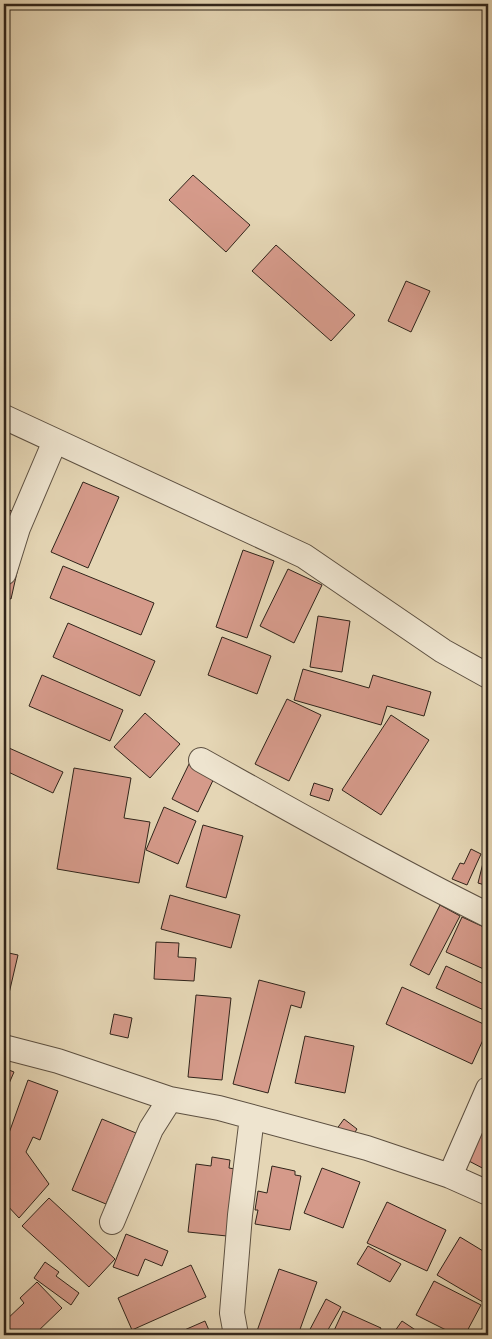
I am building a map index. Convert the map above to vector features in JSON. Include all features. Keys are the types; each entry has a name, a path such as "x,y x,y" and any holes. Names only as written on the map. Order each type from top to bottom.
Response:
{"street":[{"path":"4,417 304,556 443,651 488,676"},
{"path":"4,573 18,528 55,441"},
{"path":"201,760 333,834 488,915"},
{"path":"4,1046 58,1061 170,1099 219,1108 367,1148 450,1176 488,1193"},
{"path":"450,1176 488,1089"},
{"path":"112,1222 150,1129 170,1099"},
{"path":"236,1335 232,1313 240,1215 252,1117"}],"building":[{"path":"193,175 250,225 226,252 169,200"},
{"path":"276,245 355,315 331,341 252,271"},
{"path":"406,281 430,291 411,332 388,321"},
{"path":"83,482 119,497 88,568 51,552"},
{"path":"4,508 25,516 4,545"},
{"path":"243,550 274,561 247,638 216,627"},
{"path":"4,555 20,559 11,599 4,597"},
{"path":"63,566 154,603 141,635 50,598"},
{"path":"288,569 322,585 294,643 260,626"},
{"path":"318,616 350,621 342,672 310,667"},
{"path":"68,623 155,661 140,696 53,657"},
{"path":"222,637 271,656 257,694 208,675"},
{"path":"303,669 369,688 373,675 431,692 424,716 387,706 381,725 294,700"},
{"path":"42,675 123,710 110,741 29,706"},
{"path":"287,699 321,715 289,781 255,764"},
{"path":"145,713 180,744 150,778 114,747"},
{"path":"391,715 429,740 381,815 342,790"},
{"path":"9,748 63,772 53,793 4,770 4,760"},
{"path":"190,762 216,774 198,812 172,799"},
{"path":"74,768 131,778 124,818 150,822 139,883 57,869"},
{"path":"314,783 333,789 329,801 310,795"},
{"path":"164,807 196,821 178,864 146,850"},
{"path":"203,825 243,836 226,898 186,887"},
{"path":"471,849 481,854 467,885 452,879 460,863 464,864"},
{"path":"486,851 488,851 488,886 478,883"},
{"path":"170,895 240,915 231,948 161,929"},
{"path":"440,905 460,916 429,975 410,965"},
{"path":"462,917 488,929 488,971 446,952"},
{"path":"156,942 179,943 178,957 196,958 194,981 154,979"},
{"path":"4,952 18,955 7,1002 4,1001"},
{"path":"446,966 488,986 488,1012 436,988"},
{"path":"259,980 305,992 301,1008 291,1005 268,1093 233,1084"},
{"path":"402,987 488,1026 472,1064 386,1024"},
{"path":"196,995 231,998 222,1080 188,1077"},
{"path":"114,1014 132,1018 128,1038 110,1034"},
{"path":"305,1036 354,1046 345,1093 295,1083"},
{"path":"4,1068 14,1072 4,1095"},
{"path":"28,1080 58,1091 40,1140 33,1137 26,1152 49,1184 19,1218 4,1202 4,1147"},
{"path":"488,1117 488,1171 467,1160"},
{"path":"102,1119 136,1133 106,1204 72,1190"},
{"path":"344,1119 357,1129 350,1140 336,1130"},
{"path":"212,1157 230,1160 229,1168 235,1169 227,1236 188,1232 196,1164 211,1166"},
{"path":"272,1166 295,1171 295,1175 301,1176 290,1230 255,1224 258,1210 255,1210 258,1191 267,1193"},
{"path":"322,1168 360,1182 343,1228 304,1213"},
{"path":"49,1198 115,1259 89,1287 22,1226"},
{"path":"387,1202 446,1230 427,1271 367,1243"},
{"path":"126,1234 168,1251 162,1266 145,1259 138,1276 113,1267"},
{"path":"460,1237 488,1254 488,1305 437,1275"},
{"path":"368,1246 401,1264 390,1282 357,1264"},
{"path":"45,1262 59,1272 56,1276 79,1293 71,1305 34,1278"},
{"path":"191,1265 206,1297 132,1330 118,1298"},
{"path":"279,1269 317,1282 298,1335 269,1335 257,1331"},
{"path":"434,1281 481,1305 465,1335 456,1335 416,1315"},
{"path":"37,1282 62,1308 34,1335 4,1335 4,1322 24,1303 20,1298"},
{"path":"326,1299 341,1307 325,1335 307,1335"},
{"path":"343,1311 381,1328 378,1335 332,1335"},
{"path":"205,1321 211,1335 173,1335"},
{"path":"402,1321 423,1335 392,1335"}]}
